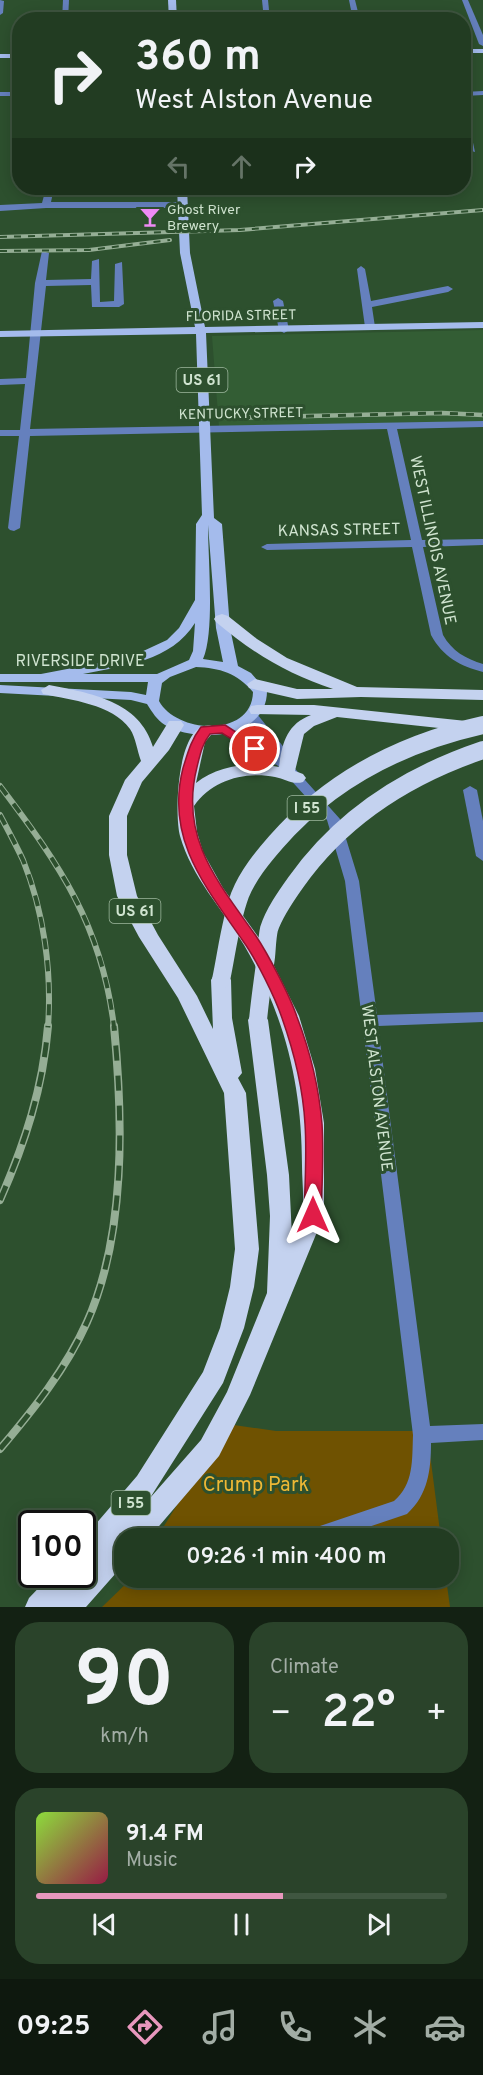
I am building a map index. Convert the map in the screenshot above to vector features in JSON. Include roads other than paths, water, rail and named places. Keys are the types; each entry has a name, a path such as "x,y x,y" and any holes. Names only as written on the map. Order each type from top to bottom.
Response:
{"highway":[{"path":"222,619 250,644 282,663 324,681 361,692"},
{"path":"45,684 78,695 123,715 136,726 150,762"},
{"path":"255,684 297,694 361,692 483,695"},
{"path":"254,713 292,708 483,726"},
{"path":"185,806 198,789 226,773 255,771 286,773 289,769 290,740 296,731 311,719 348,714"},
{"name":"US 61","path":"175,724 163,746 134,780 118,816 118,855 127,896 149,937 188,996 235,1093"},
{"name":"I 55","path":"96,1543 146,1484 214,1376 232,1328 242,1287 248,1249 235,1093 222,1018 221,980 240,895 269,849 315,800 372,764 414,744 457,730 483,726"},
{"path":"206,730 197,741 192,755 185,806 188,832 194,852 215,891 252,942 289,1016 305,1070 313,1123 313,1215 279,1293"},
{"name":"I 55","path":"141,1528 210,1448 238,1395 279,1293 281,1216 279,1185 258,1020 269,927 288,891 330,840 385,796 426,772 483,750"},
{"path":"60,1597 114,1554"}],"main road":[{"name":"US 61","path":"182,195 185,253 201,332 208,519 202,525 202,628 200,651 195,663"},
{"name":"FLORIDA STREET","path":"0,334 483,325"},
{"name":"US 61","path":"208,519 216,524 222,619 231,667"},
{"path":"45,684 143,656 173,642 187,625 201,601"},
{"path":"195,663 231,667 255,684 260,691 254,713 225,729 206,730 175,724 162,716 152,702 155,681 160,678 195,663"},
{"name":"RIVERSIDE DRIVE","path":"0,678 131,696 152,702"},
{"name":"RIVERSIDE DRIVE","path":"0,690 45,684 160,678"}],"street":[{"path":"0,13 1,2"},
{"path":"471,15 483,44"},
{"path":"471,146 472,150"},
{"path":"46,206 48,195"},
{"path":"0,208 183,205"},
{"path":"14,528 34,333 45,253"},
{"path":"96,261 95,305 119,304 119,264"},
{"path":"361,269 370,327"},
{"path":"40,283 95,282"},
{"path":"367,305 448,289"},
{"path":"278,301 284,330"},
{"path":"0,382 30,381"},
{"name":"WEST ILLINOIS AVENUE","path":"391,425 437,635 444,647 455,657 483,668"},
{"name":"KENTUCKY STREET","path":"0,433 482,425"},
{"name":"KANSAS STREET","path":"267,547 483,542"},
{"name":"WEST ALSTON AVENUE","path":"254,713 289,769 333,819 352,881 422,1436 422,1461 417,1486 410,1502 400,1508 339,1528"},
{"name":"WEST ALSTON AVENUE","path":"225,729 268,758 289,769"},
{"path":"470,790 483,856"},
{"path":"369,1021 483,1017"},
{"path":"422,1436 483,1432"}],"railway":[{"path":"0,237 240,230 483,210"},
{"path":"0,251 89,250 170,240"},
{"path":"226,418 442,413 483,415"},
{"path":"0,786 41,843 75,898 100,958 114,1027"},
{"path":"0,815 23,860 41,921 49,985 48,1027"},
{"path":"0,1200 32,1115 46,1049 48,1026"},
{"path":"0,1449 59,1373 79,1339 100,1288 115,1215 118,1176 119,1099 114,1026"}],"place":[{"name":"Ghost River Brewery","path":"150,217"}],"park label":[{"name":"Crump Park","path":"256,1484"}]}
